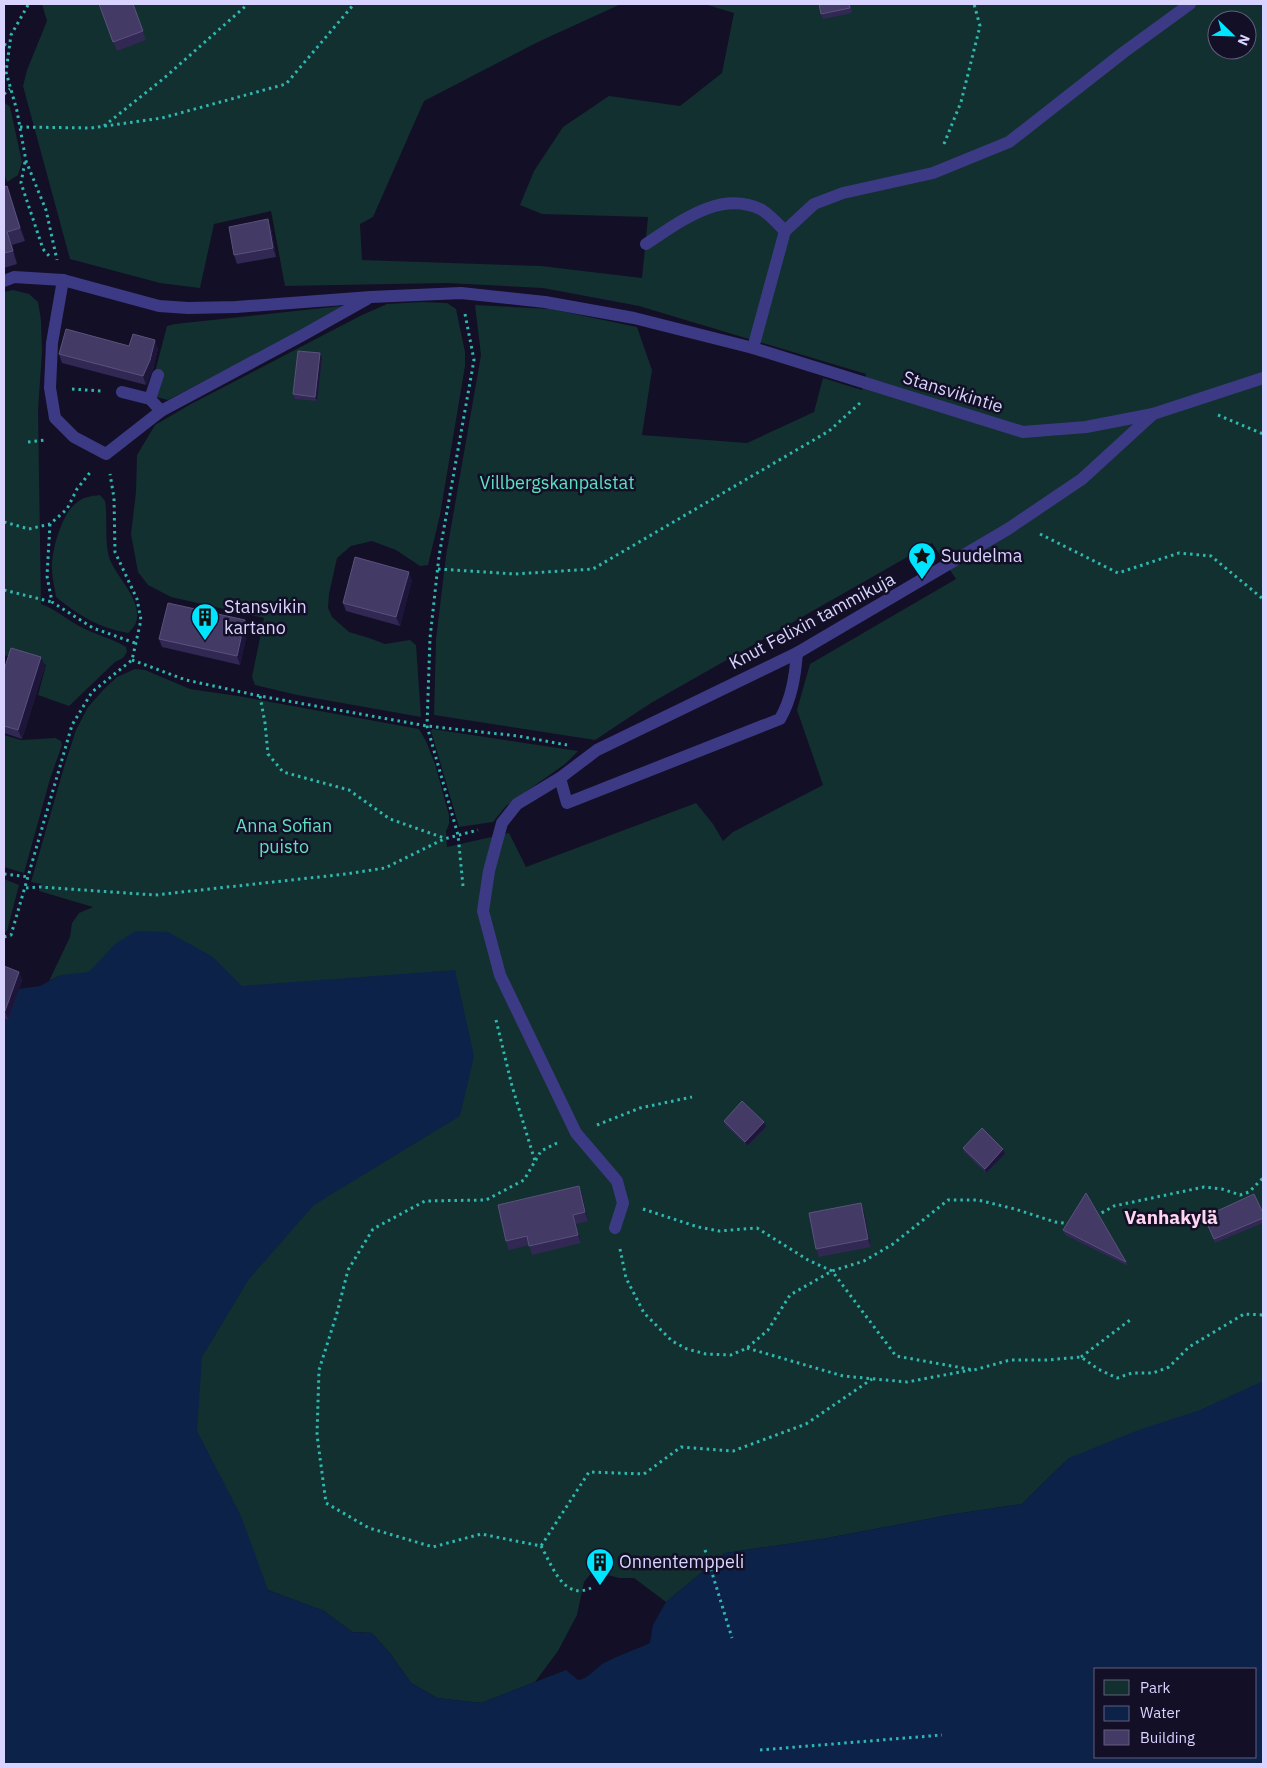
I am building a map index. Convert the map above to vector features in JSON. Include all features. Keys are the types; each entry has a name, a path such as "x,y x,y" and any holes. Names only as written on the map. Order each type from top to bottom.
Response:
{"lane":[{"path":"753,348 785,230 814,204 843,193 933,173 1009,142 1124,52 1190,4"},
{"path":"646,244 694,213 713,206 734,202 764,211 785,230"},
{"path":"61,275 52,343 50,388 55,418 74,437 106,454 161,411 303,336 371,297"},
{"name":"Stansvikintie","path":"4,280 14,277 61,275 160,306 188,308 236,307 371,297 461,293 545,302 634,318 753,348 1023,432 1086,427 1153,414 1263,378"},
{"path":"150,399 158,375"},
{"path":"122,392 150,399 161,411"},
{"name":"Knut Felixin tammikuja","path":"502,823 516,804 560,778 597,750 797,653 887,602 1017,523 1082,479 1153,414"},
{"path":"560,778 567,803 780,719 788,705 795,677 797,653"},
{"path":"502,823 489,871 483,911 500,974 576,1133 617,1181 623,1203 615,1228"}],"path":[{"path":"103,126 163,79 248,4"},
{"path":"20,127 91,128 162,118 286,84 354,4"},
{"path":"933,173 964,93 980,26 974,4"},
{"path":"28,5 11,35 5,73 20,127 26,161 46,210 61,275"},
{"path":"4,44 10,47"},
{"path":"4,94 10,89"},
{"path":"26,161 21,183 43,249 61,275"},
{"path":"458,835 427,726 430,638 438,569 474,360 461,293"},
{"path":"50,388 122,392"},
{"path":"438,569 515,574 593,569 829,431 880,388"},
{"path":"1189,402 1263,434"},
{"path":"4,522 30,529 50,524 67,509 76,489 106,454"},
{"path":"4,937 11,935 72,725 92,692 132,660 142,620 137,599 115,552 114,498 106,454"},
{"path":"1017,523 1118,573 1179,553 1211,556 1263,599"},
{"path":"50,524 47,576 52,602"},
{"path":"4,590 52,602 92,628 135,643"},
{"path":"132,660 186,680 260,696 427,726 518,736 597,750"},
{"path":"260,696 266,723 268,754 283,772 348,790 390,819 444,839"},
{"path":"26,888 40,887 155,895 346,874 385,868 444,839 502,823"},
{"path":"4,874 29,877"},
{"path":"542,1546 481,1534 433,1547 370,1528 326,1503 317,1435 319,1370 348,1270 373,1228 425,1201 486,1200 524,1180 541,1152 576,1133 640,1108 692,1097"},
{"path":"1094,1217 1114,1206 1204,1187 1222,1189 1240,1195 1250,1192 1263,1178"},
{"path":"615,1228 626,1278 644,1313 672,1341 687,1349 706,1354 730,1354 747,1348 768,1330 790,1295 832,1271 864,1261 893,1244 948,1200 978,1200 1015,1209 1055,1222 1073,1224 1080,1222"},
{"path":"623,1203 698,1227 719,1231 757,1228 808,1260 832,1271 896,1356 974,1370"},
{"path":"1081,1357 1098,1369 1117,1378 1132,1373 1153,1373 1170,1367 1189,1347 1244,1314 1263,1315"},
{"path":"747,1348 843,1376 907,1382 974,1370 1010,1360 1047,1360 1081,1357 1130,1320"},
{"path":"542,1546 589,1472 644,1474 681,1446 733,1451 806,1424 872,1379"},
{"path":"542,1546 562,1584 571,1590 584,1592 591,1588"},
{"path":"705,1550 732,1638"},
{"path":"760,1750 942,1735"}],"green space":[{"path":"42,4 98,4 102,12 133,4 621,4 538,42 424,101 373,217 360,224 362,260 541,266 642,278 648,217 542,214 520,205 534,171 563,127 609,96 680,106 722,73 734,13 704,4 1263,4 1263,1446 1069,1458 1022,1504 949,1515 822,1539 725,1553 666,1602 634,1578 619,1578 593,1571 584,1582 577,1615 558,1651 535,1682 481,1703 437,1698 411,1683 392,1656 372,1633 352,1632 324,1611 268,1590 191,1543 61,975 49,981 70,937 72,923 79,913 93,907 39,891 41,884 31,882 76,730 88,707 117,677 135,669 145,670 190,689 419,729 435,764 449,815 449,824 446,831 447,847 509,833 526,867 696,803 713,824 723,841 733,832 823,785 797,710 810,664 956,579 932,543 651,703 595,740 434,715 436,639 446,556 481,355 475,305 551,309 637,327 652,370 642,435 747,443 814,412 823,378 862,390 866,374 639,306 543,288 447,283 285,286 271,211 214,224 200,288 160,283 70,259 23,86 27,70 47,21"},
{"path":"4,102 10,107 22,162 18,175 7,182 4,173"},
{"path":"13,290 29,294 38,302 41,320 42,352 38,410 41,604 79,626 126,647 127,652 123,658 115,662 69,706 38,695 46,665 13,655 5,656 4,661 4,292"},
{"path":"447,303 456,309 465,352 465,366 440,515 428,565 420,566 396,550 372,541 351,546 337,558 328,608 332,617 349,632 385,644 410,640 416,645 421,717 297,695 255,685 252,677 264,618 171,597 148,585 138,572 131,534 136,492 137,455 155,425 191,404 360,316 387,304"},
{"path":"350,305 168,400 149,395 167,326"},
{"path":"100,495 105,501 108,554 136,606 137,616 135,625 128,633 108,628 89,620 72,610 56,597 52,577 52,562 61,525 70,510 78,502 87,497"},
{"path":"432,729 578,751 565,764 506,806 493,822 459,827"},
{"path":"4,735 21,740 55,738 61,741 62,745 50,779 24,873 4,867"},
{"path":"4,879 19,885 7,931 4,932"}],"water":[{"path":"136,931 168,932 213,957 242,986 455,970 474,1056 460,1116 314,1205 249,1279 202,1357 197,1431 241,1516 268,1590 324,1611 352,1632 372,1633 392,1656 411,1683 437,1698 481,1703 566,1670 578,1680 582,1679 615,1657 650,1643 653,1625 666,1602 725,1553 822,1539 949,1515 1022,1504 1069,1458 1136,1431 1200,1410 1263,1381 1263,1764 4,1764 4,1018 8,1019 19,989 40,986 61,975 89,972 115,944"}],"building":[{"path":"99,4 133,4 143,31 113,42"},
{"path":"819,4 849,4 850,8 821,14"},
{"path":"7,186 20,228 7,232 13,251 4,253 4,187"},
{"path":"268,219 273,248 234,255 229,227"},
{"path":"66,329 129,346 133,334 155,340 150,360 143,376 59,354"},
{"path":"298,351 320,353 315,397 293,394"},
{"path":"355,557 409,572 396,617 343,603"},
{"name":"Stansvikin kartano","path":"168,603 245,620 237,656 159,639"},
{"path":"11,648 41,657 18,730 4,726 4,670"},
{"path":"4,966 19,972 5,1011 4,1011"},
{"path":"742,1101 764,1122 745,1142 724,1121"},
{"path":"982,1128 1003,1149 985,1169 963,1148"},
{"path":"579,1186 585,1212 573,1215 578,1235 529,1246 527,1236 506,1241 498,1205"},
{"path":"1086,1193 1126,1262 1063,1230"},
{"path":"1254,1194 1263,1213 1263,1218 1214,1239 1204,1217"},
{"path":"861,1203 868,1239 816,1249 809,1213"}],"place":[{"name":"Suudelma","path":"922,580"},
{"name":"Stansvikin kartano","path":"205,641"},
{"name":"Onnentemppeli","path":"600,1586"}],"district":[{"name":"Vanhakylä","path":"1171,1217"}],"park label":[{"name":"Villbergskanpalstat","path":"557,483"},
{"name":"Anna Sofian puisto","path":"284,836"}]}
